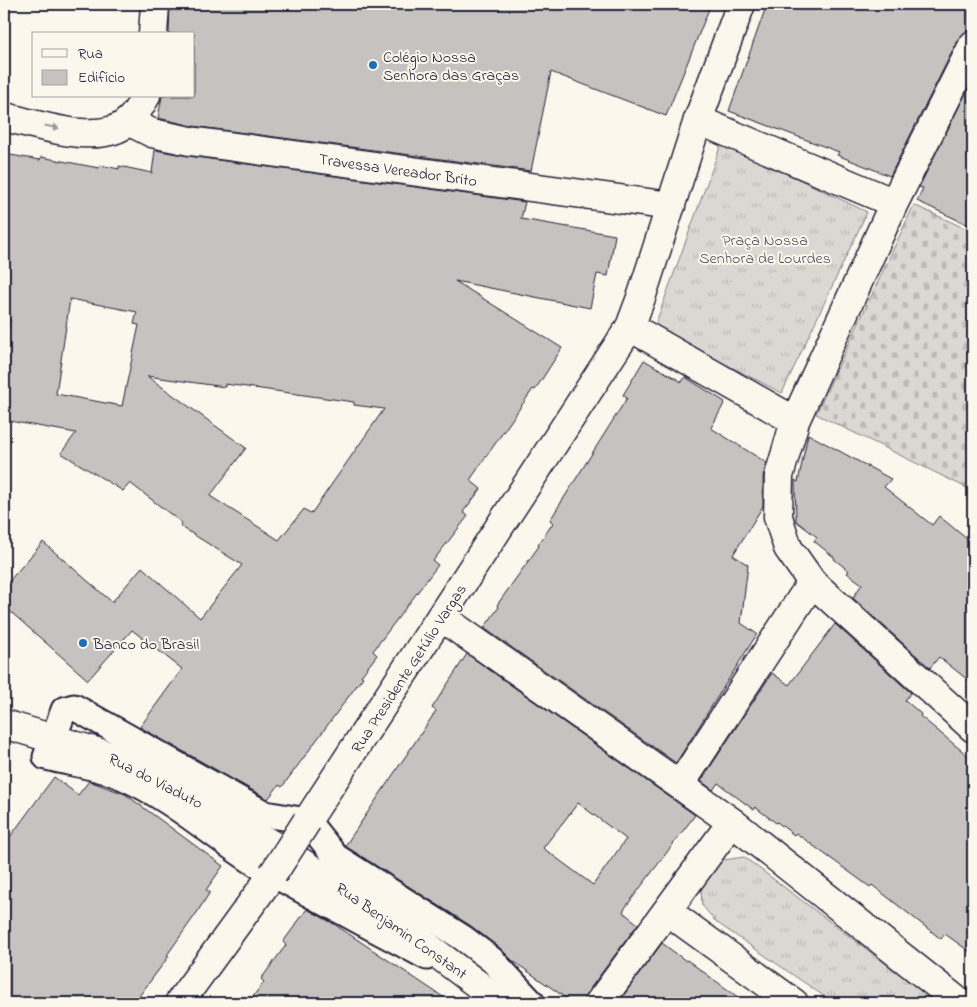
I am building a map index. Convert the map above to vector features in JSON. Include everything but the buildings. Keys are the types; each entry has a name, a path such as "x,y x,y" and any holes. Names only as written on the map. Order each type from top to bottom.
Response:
{"street":[{"path":"154,32 155,4"},
{"path":"741,4 698,120 630,327 795,421"},
{"path":"973,45 894,203 795,421 779,476 778,517 788,548 812,582 973,728"},
{"path":"4,117 88,134 111,131 128,122 145,98"},
{"path":"698,120 894,203"},
{"name":"Travessa Vereador Brito","path":"128,122 152,133 190,141 671,206"},
{"name":"Rua Presidente Getúlio Vargas","path":"180,1003 273,874 630,327"},
{"path":"680,785 812,582"},
{"path":"441,618 732,822 960,1003"},
{"path":"486,1003 438,963 273,874 233,849 193,820 124,777 96,768 46,758 64,710 74,706 265,814 307,821 336,857 463,938 492,960 532,1003"},
{"name":"Rua do Viaduto","path":"4,724 120,759 186,793 299,861"},
{"path":"599,1003 732,822"},
{"name":"Rua Benjamin Constant","path":"299,861 407,931 502,1003"},
{"path":"667,911 794,1003"}],"green space":[{"name":"Praça Nossa Senhora de Lourdes","path":"722,142 867,212 782,393 654,328"},
{"path":"914,205 973,232 973,491 816,414"},
{"path":"744,857 938,1003 834,1003 716,922 702,905 701,889 711,873 723,860"}],"place":[{"name":"Colégio Nossa Senhora das Graças","path":"373,65"},
{"name":"Banco do Brasil","path":"83,643"}]}
